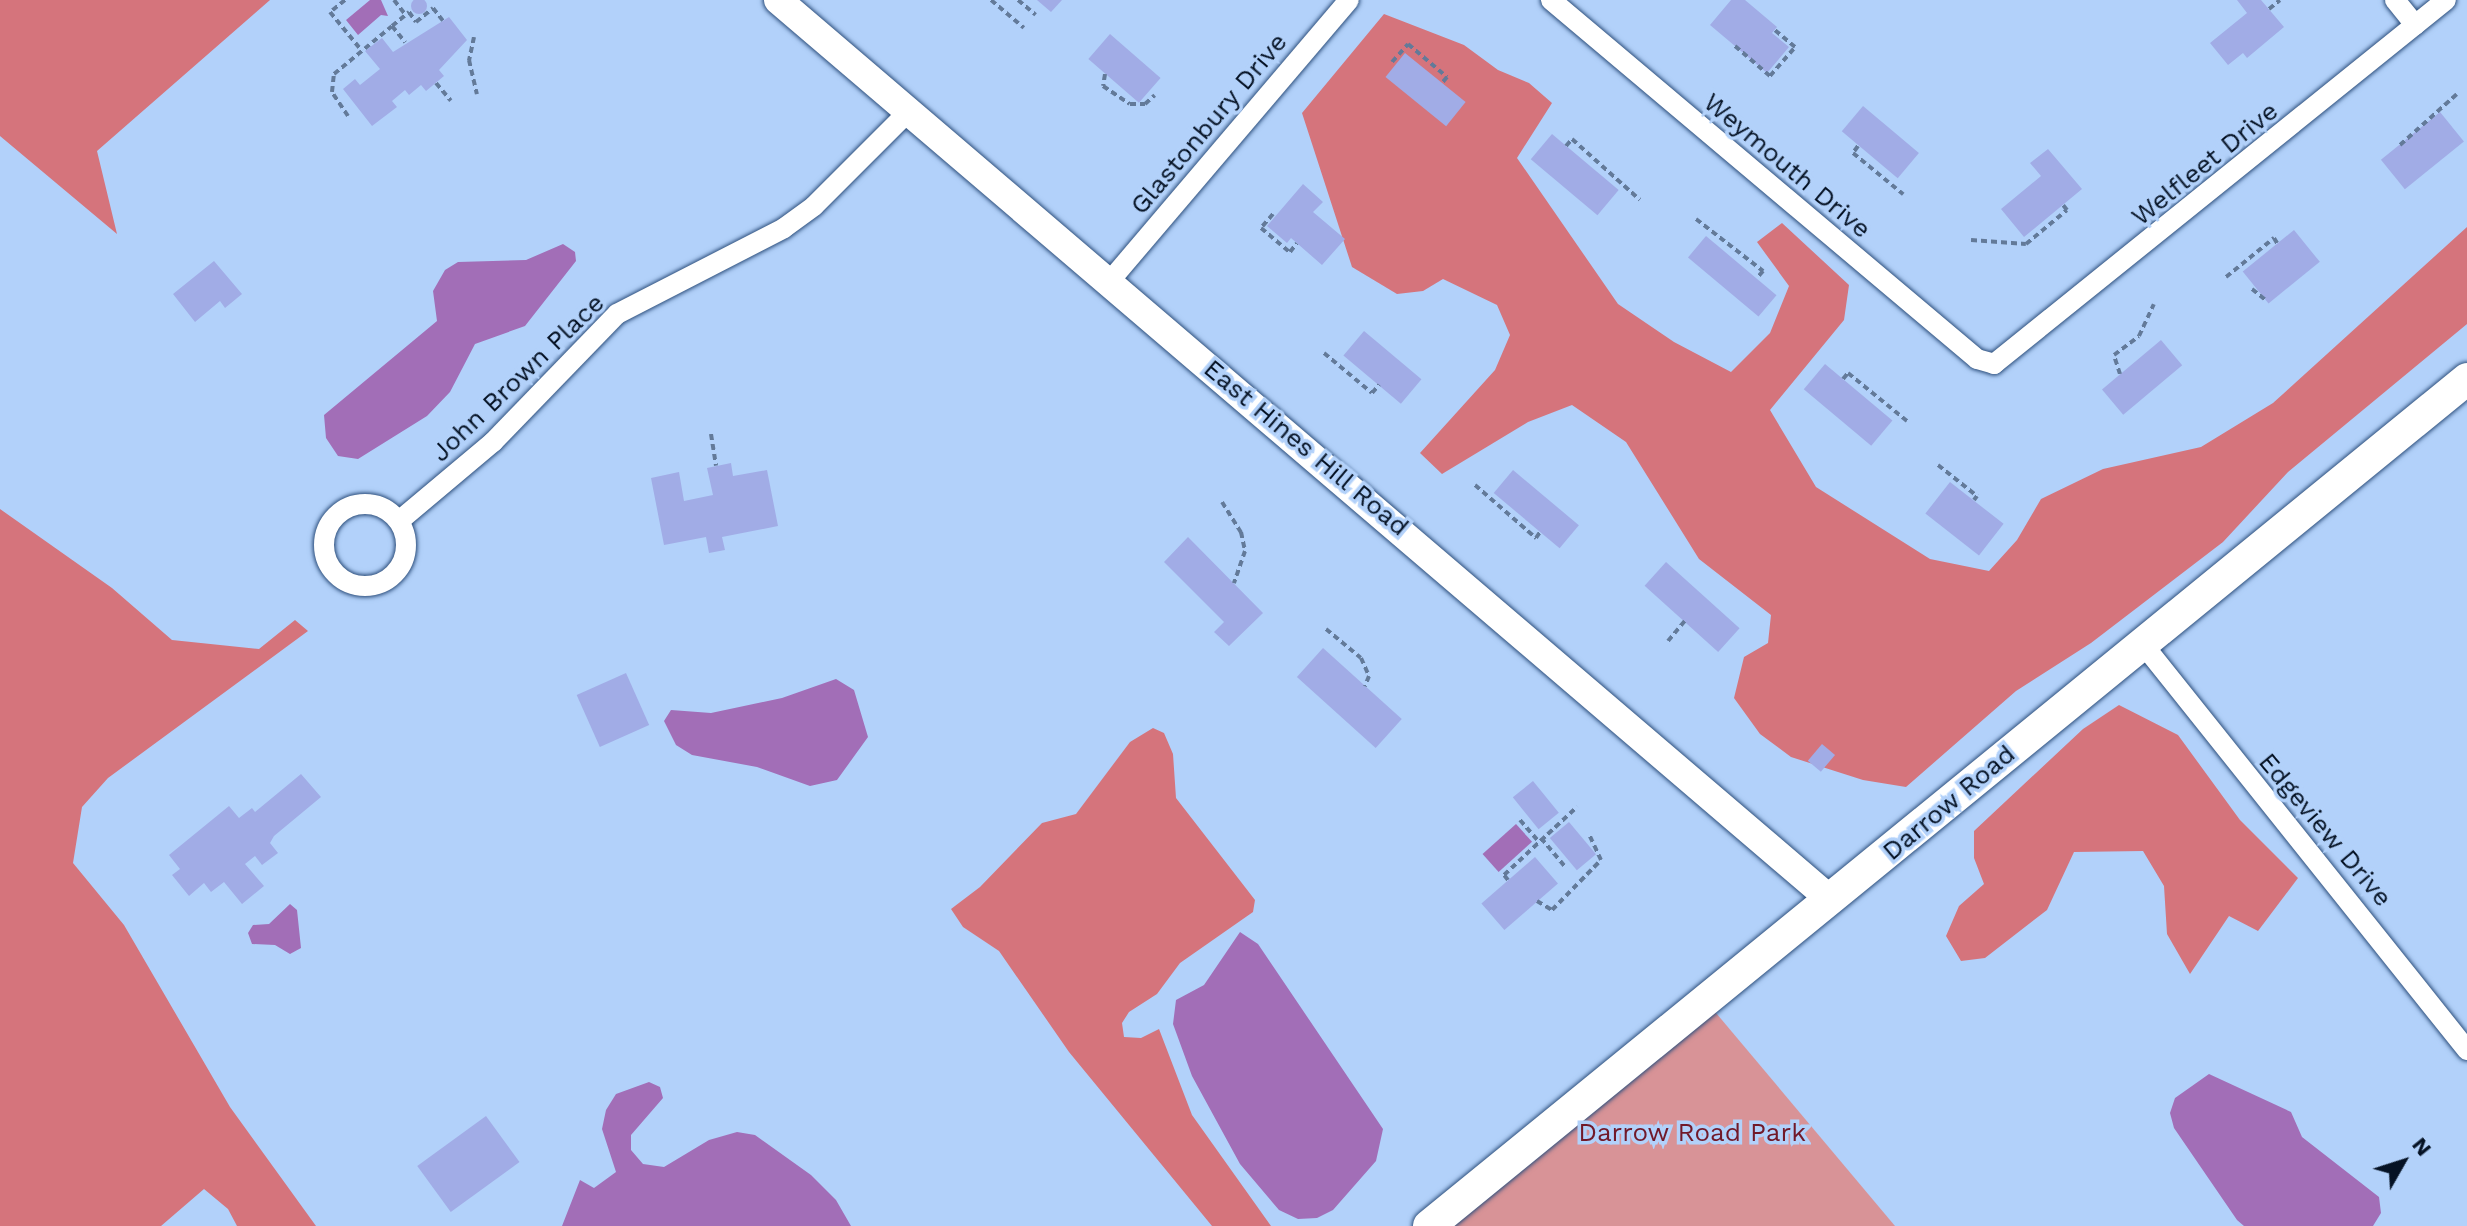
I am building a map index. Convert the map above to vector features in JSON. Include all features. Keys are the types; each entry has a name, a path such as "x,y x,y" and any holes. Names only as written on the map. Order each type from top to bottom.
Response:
{"main road":[{"name":"Darrow Road","path":"1429,1226 2467,379"}],"street":[{"name":"East Hines Hill Road","path":"778,0 1831,900"},
{"name":"Glastonbury Drive","path":"1109,282 1349,0"},
{"name":"Weymouth Drive","path":"1551,0 1977,359 1994,364"},
{"path":"2395,0 2415,25"},
{"name":"Welfleet Drive","path":"1994,364 2446,0"},
{"name":"John Brown Place","path":"399,521 493,442 617,314 784,228 814,206 908,112"},
{"path":"351,505 377,505 399,521 405,534 403,562 383,582 355,586 332,570 323,546 339,511 351,505"},
{"name":"Edgeview Drive","path":"2142,643 2467,1050"}],"path":[{"path":"345,0 330,12 362,51"},
{"path":"394,0 416,22 433,8 443,21"},
{"path":"991,0 1024,28"},
{"path":"1018,0 1036,15"},
{"path":"2269,9 2280,0"},
{"path":"348,116 330,82 406,14"},
{"path":"392,26 405,42"},
{"path":"1735,46 1770,76 1795,47 1775,30"},
{"path":"474,37 469,60 477,94"},
{"path":"1392,62 1408,44 1447,77 1442,83"},
{"path":"1105,74 1103,86 1137,107 1155,95"},
{"path":"436,83 451,101"},
{"path":"2400,145 2457,94"},
{"path":"1566,146 1572,139 1640,200"},
{"path":"1858,146 1853,153 1903,194"},
{"path":"1971,240 2026,244 2067,210 2063,205"},
{"path":"1273,214 1261,228 1290,252 1297,243"},
{"path":"1696,219 1763,271 1757,278"},
{"path":"2226,277 2274,238 2277,243"},
{"path":"2252,289 2267,301"},
{"path":"2120,374 2114,355 2139,336 2154,304"},
{"path":"1324,353 1372,393 1379,385"},
{"path":"1843,379 1848,373 1907,421"},
{"path":"711,434 716,466"},
{"path":"1938,465 1977,496 1974,500"},
{"path":"1475,485 1536,538 1540,532"},
{"path":"1222,502 1241,532 1245,551 1234,583"},
{"path":"1668,641 1685,621"},
{"path":"1326,629 1361,658 1369,676 1365,686"},
{"path":"1508,880 1504,875 1577,807"},
{"path":"1520,820 1565,867"},
{"path":"1537,901 1552,910 1601,860 1589,834"}],"green space":[{"name":"Darrow Road Park","path":"1706,1001 1895,1226 1429,1226"}],"shaded area":[{"path":"0,0 270,0 97,151 117,234 0,136"},
{"path":"370,0 381,0 388,16 381,15 358,35 346,20"},
{"path":"1384,14 1464,45 1498,70 1529,83 1552,103 1517,158 1618,304 1674,342 1731,372 1770,333 1789,286 1757,242 1782,223 1849,285 1844,320 1770,410 1816,487 1930,559 1989,571 2017,540 2041,499 2103,469 2201,447 2273,403 2467,227 2467,324 2288,472 2223,542 2091,643 2016,691 1906,787 1863,780 1791,757 1760,734 1734,698 1744,657 1768,643 1771,615 1699,559 1626,442 1572,405 1528,422 1442,474 1420,453 1495,370 1510,335 1497,305 1443,279 1423,291 1397,294 1352,267 1302,113"},
{"path":"563,244 575,252 576,261 525,326 475,344 450,392 427,416 358,459 338,456 326,438 324,415 437,321 433,291 445,270 458,262 526,260"},
{"path":"0,509 112,588 172,640 259,649 295,620 308,631 108,778 82,807 73,863 124,925 230,1107 316,1226 237,1226 228,1209 204,1189 161,1226 0,1226"},
{"path":"836,679 854,690 868,737 837,780 810,786 757,767 692,755 676,745 664,721 671,710 711,713 782,698"},
{"path":"2119,705 2178,735 2240,820 2298,878 2258,931 2229,916 2190,974 2167,934 2164,886 2143,851 2074,852 2047,910 1985,958 1961,961 1946,936 1959,906 1984,884 1974,858 1974,831 2083,729"},
{"path":"1153,728 1164,733 1173,754 1176,798 1255,900 1253,912 1180,963 1157,994 1129,1012 1122,1023 1124,1037 1141,1038 1159,1029 1192,1115 1271,1226 1212,1226 1069,1052 999,951 963,927 951,909 980,887 1042,823 1076,814 1130,742"},
{"path":"1516,824 1532,842 1499,872 1483,854"},
{"path":"290,904 297,910 301,948 290,954 275,945 252,944 248,933 253,925 269,924"},
{"path":"1240,932 1258,944 1383,1129 1376,1161 1333,1210 1317,1218 1298,1219 1279,1210 1240,1164 1192,1076 1173,1024 1176,1000 1204,985"},
{"path":"2209,1074 2291,1112 2302,1137 2379,1197 2381,1213 2373,1226 2244,1226 2237,1220 2174,1128 2170,1113 2175,1098"},
{"path":"649,1082 660,1087 663,1098 631,1135 631,1150 643,1164 664,1167 709,1140 737,1132 755,1135 811,1175 836,1200 851,1226 562,1226 580,1180 594,1188 616,1172 602,1129 606,1110 616,1094"}],"building":[{"path":"416,-2 422,-2 427,6 425,12 416,14 411,9 411,3"},
{"path":"1037,0 1062,0 1051,12"},
{"path":"1731,0 1745,0 1777,27 1772,33 1789,47 1767,73 1710,25"},
{"path":"2237,0 2261,0 2284,27 2247,58 2243,53 2228,65 2210,43 2247,13"},
{"path":"449,17 467,40 439,70 444,76 426,91 421,85 409,95 405,90 392,101 397,107 372,126 343,89 355,79 360,85 380,69 365,51 382,38 393,52"},
{"path":"1110,34 1161,78 1139,103 1088,59"},
{"path":"1405,53 1466,102 1446,126 1385,77"},
{"path":"1863,106 1919,153 1898,178 1842,131"},
{"path":"2440,112 2464,142 2405,189 2381,160"},
{"path":"1552,134 1619,190 1597,215 1531,159"},
{"path":"2048,149 2082,189 2024,237 2001,209 2041,176 2030,163"},
{"path":"1303,184 1323,202 1313,212 1345,239 1322,265 1291,238 1287,243 1267,226"},
{"path":"2294,230 2320,262 2269,303 2243,272"},
{"path":"1706,236 1776,295 1758,317 1688,257"},
{"path":"214,261 242,294 225,308 220,301 195,322 173,294"},
{"path":"1364,331 1421,379 1401,404 1343,356"},
{"path":"2161,340 2182,365 2123,415 2102,389"},
{"path":"1825,364 1892,421 1871,446 1804,389"},
{"path":"731,463 733,476 767,470 778,526 722,537 725,550 709,553 706,537 664,545 651,478 679,472 684,501 713,495 707,468"},
{"path":"1513,470 1579,525 1560,548 1494,493"},
{"path":"1950,482 2004,524 1979,555 1925,514"},
{"path":"1188,537 1263,613 1229,646 1214,632 1224,622 1164,562"},
{"path":"1666,562 1740,628 1718,652 1645,586"},
{"path":"1323,648 1402,719 1376,748 1297,677"},
{"path":"626,673 649,725 600,747 577,695"},
{"path":"1822,744 1835,755 1821,772 1808,761"},
{"path":"301,774 321,797 274,836 270,843 278,853 262,865 255,856 245,864 264,886 242,904 224,882 211,892 204,883 189,896 172,875 180,869 169,855 229,806 239,818 252,808 255,812"},
{"path":"1533,781 1559,813 1539,829 1513,797"},
{"path":"1569,822 1596,854 1577,870 1550,838"},
{"path":"1535,857 1558,883 1504,930 1481,904"},
{"path":"486,1116 520,1162 451,1212 417,1166"}]}
